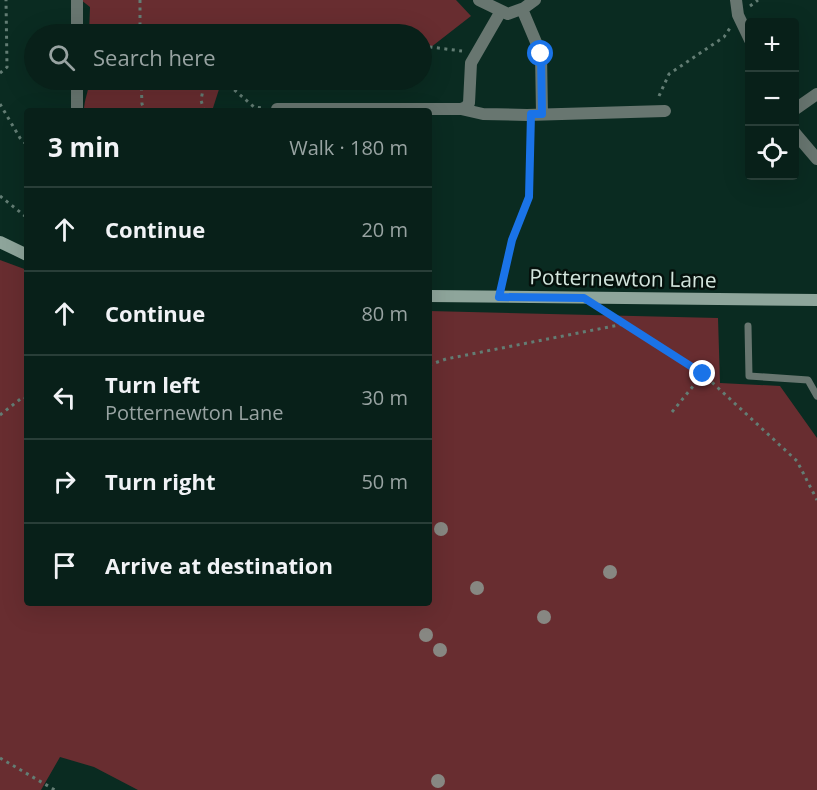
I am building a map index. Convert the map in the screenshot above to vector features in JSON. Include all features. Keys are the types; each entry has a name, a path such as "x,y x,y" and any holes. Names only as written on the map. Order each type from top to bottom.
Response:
{"main road":[{"path":"0,242 24,254"},
{"name":"Potternewton Lane","path":"432,296 817,300"}],"street":[{"path":"77,0 77,24"},
{"path":"479,0 508,14 522,9 535,0"},
{"path":"736,0 738,15 745,30"},
{"path":"522,9 541,54 537,114"},
{"path":"461,109 469,103 471,63 501,11"},
{"path":"77,90 77,108"},
{"path":"799,107 817,94"},
{"path":"432,109 461,109 483,114 665,111"},
{"path":"799,137 817,159"}],"lane":[{"path":"748,326 749,376 808,380 817,396"}],"path":[{"path":"0,73 7,67 6,0"},
{"path":"140,0 140,24"},
{"path":"652,111 669,74 724,37 738,15"},
{"path":"432,47 475,54"},
{"path":"141,90 144,108"},
{"path":"203,90 201,100 203,108"},
{"path":"234,90 254,107 266,108"},
{"path":"0,104 24,142"},
{"path":"499,297 512,240 529,197 537,114"},
{"path":"0,196 24,215"},
{"path":"584,298 703,374 797,461 817,500"},
{"path":"432,364 446,359 624,324"},
{"path":"672,412 703,374"},
{"path":"0,415 24,399"},
{"path":"0,758 55,790"}],"shaded area":[{"path":"81,0 456,0 471,16 432,46 432,24 89,24 90,7"},
{"path":"88,90 219,90 213,108 84,108"},
{"path":"0,260 24,269 24,606 432,606 432,311 718,318 720,383 780,386 817,438 817,790 138,790 94,767 60,757 41,790 0,790"}],"route":[{"path":"541,54 542,114 531,114 529,197 512,240 499,297 584,298 703,374"}]}
